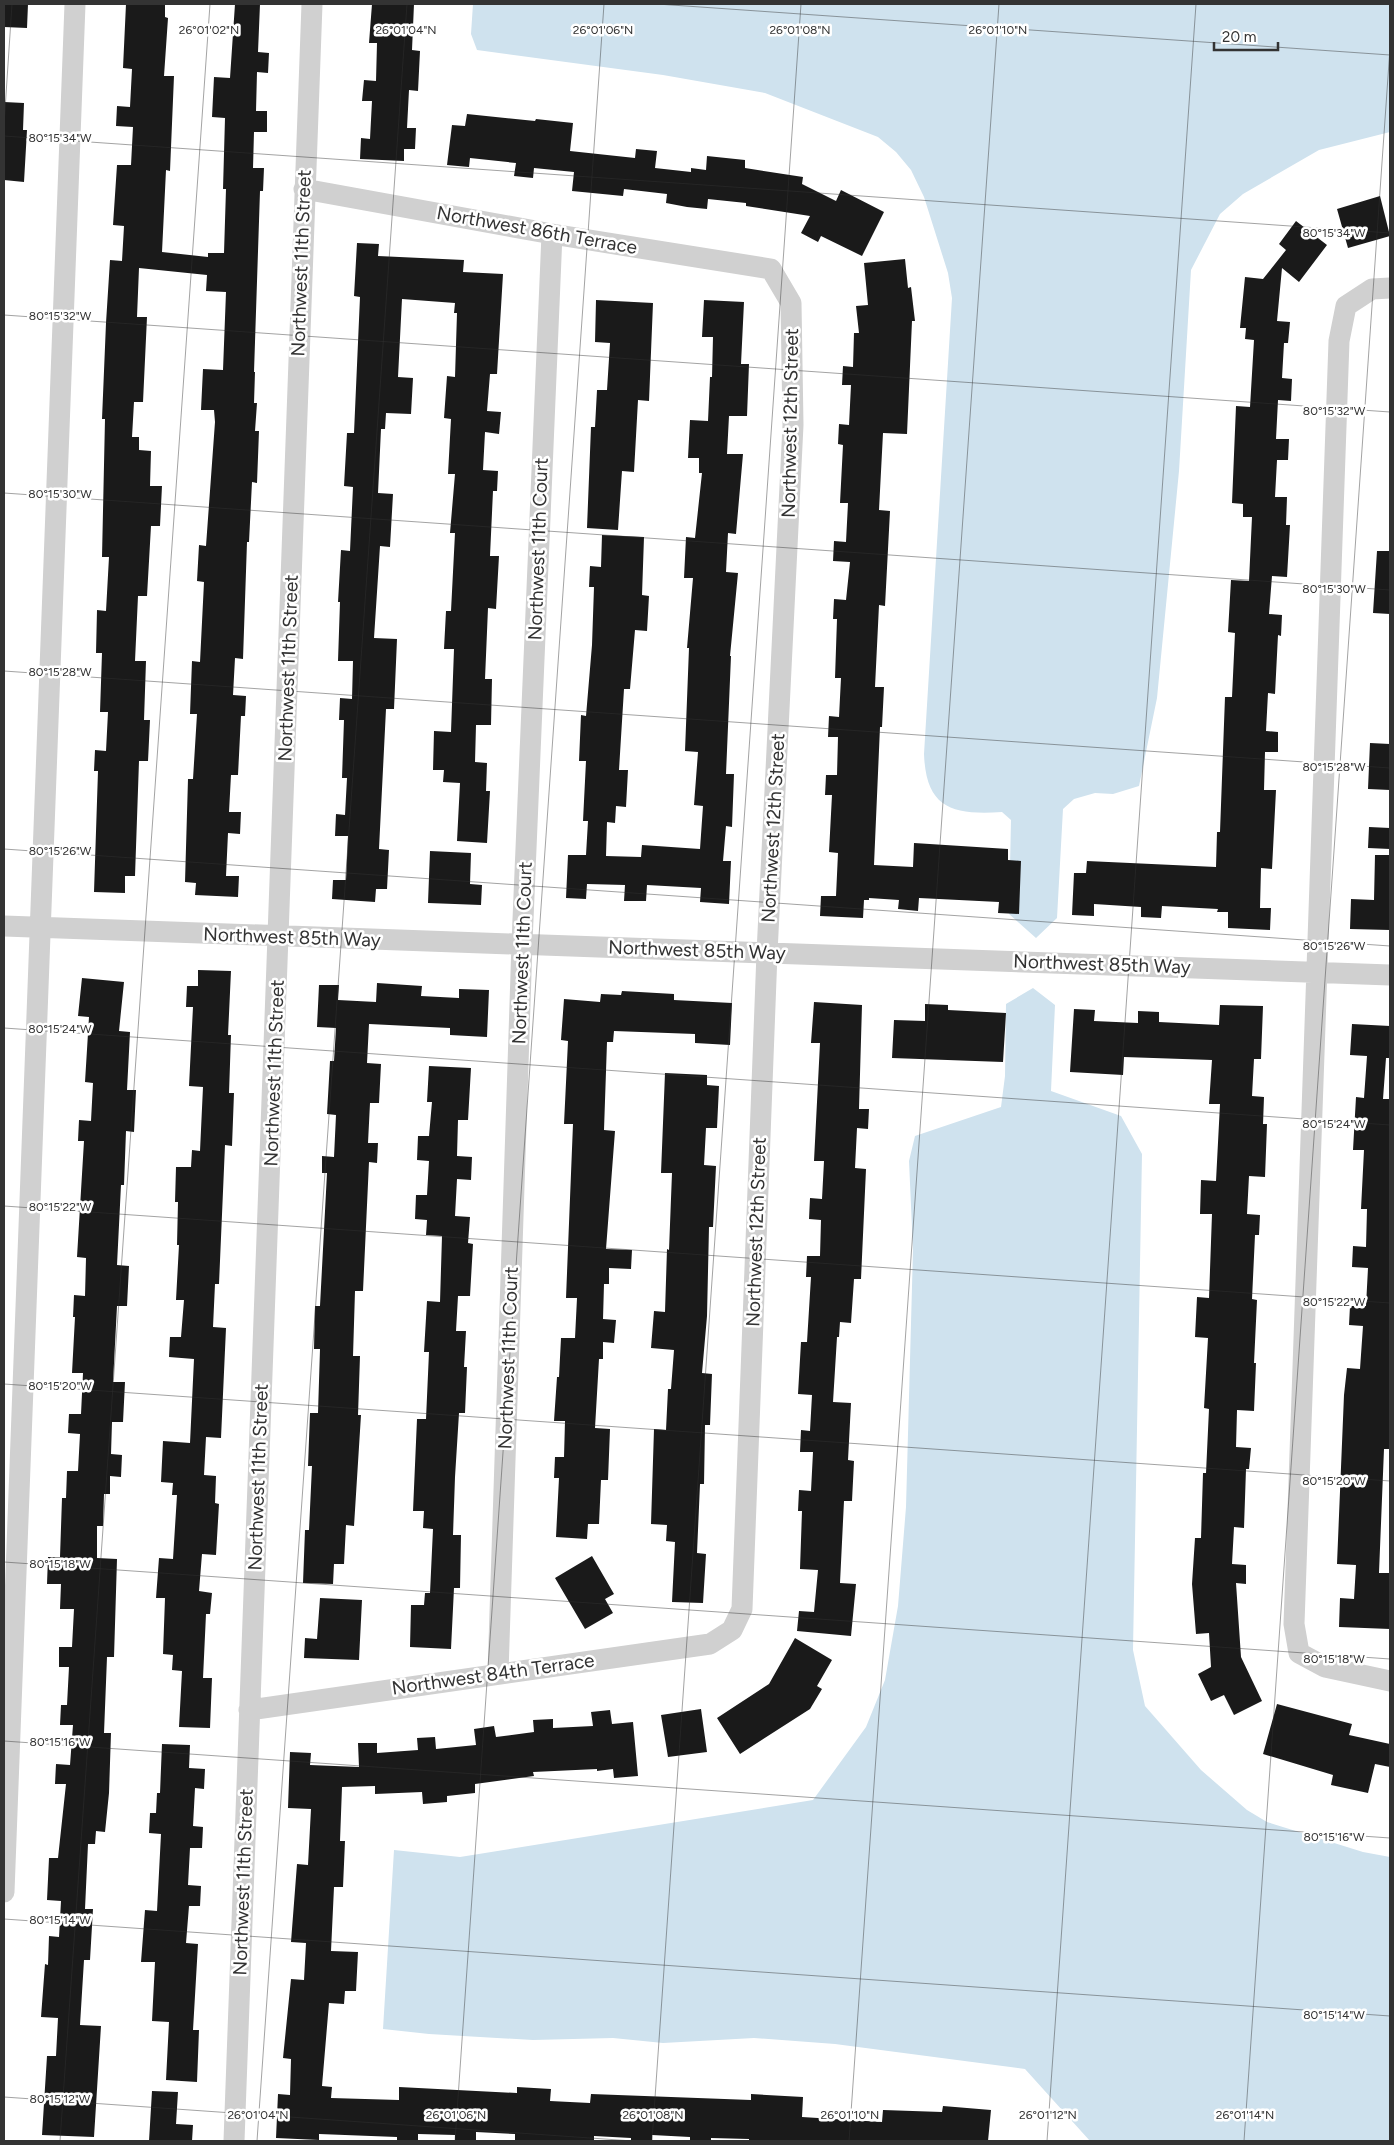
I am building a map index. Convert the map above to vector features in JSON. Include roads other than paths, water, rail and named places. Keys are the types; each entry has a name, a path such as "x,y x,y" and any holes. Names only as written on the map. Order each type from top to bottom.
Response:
{"street":[{"path":"4,1892 42,927 75,4"},
{"name":"Northwest 11th Street","path":"234,2141 312,4"},
{"name":"Northwest 86th Terrace","path":"304,188 552,234 770,269"},
{"name":"Northwest 11th Court","path":"498,1673 522,943 552,234"},
{"name":"Northwest 12th Street","path":"732,1630 742,1609 767,952 793,425 791,303 770,269"},
{"path":"1390,288 1372,289 1346,306 1339,341 1294,1624 1300,1653 1325,1667 1390,1681"},
{"name":"Northwest 85th Way","path":"4,926 1390,975"},
{"name":"Northwest 84th Terrace","path":"249,1710 710,1644 732,1630"}],"water":[{"path":"473,4 1390,4 1390,132 1319,150 1243,194 1220,214 1191,270 1179,471 1157,698 1139,786 1113,794 1095,793 1074,799 1063,809 1057,918 1036,938 1009,914 1011,820 1002,812 969,812 945,805 930,787 926,772 924,754 952,298 948,273 924,197 911,170 896,152 878,137 765,93 663,75 477,50 471,34"},
{"path":"1033,988 1055,1005 1051,1091 1121,1116 1142,1154 1133,1650 1145,1706 1201,1770 1247,1810 1267,1822 1363,1852 1390,1857 1390,2141 1090,2141 1025,2069 835,2044 754,2038 663,2043 613,2038 533,2040 429,2034 383,2029 394,1850 460,1857 813,1800 866,1727 885,1680 898,1606 906,1507 913,1250 909,1161 915,1136 1001,1107 1005,1076 1006,1004"}]}
